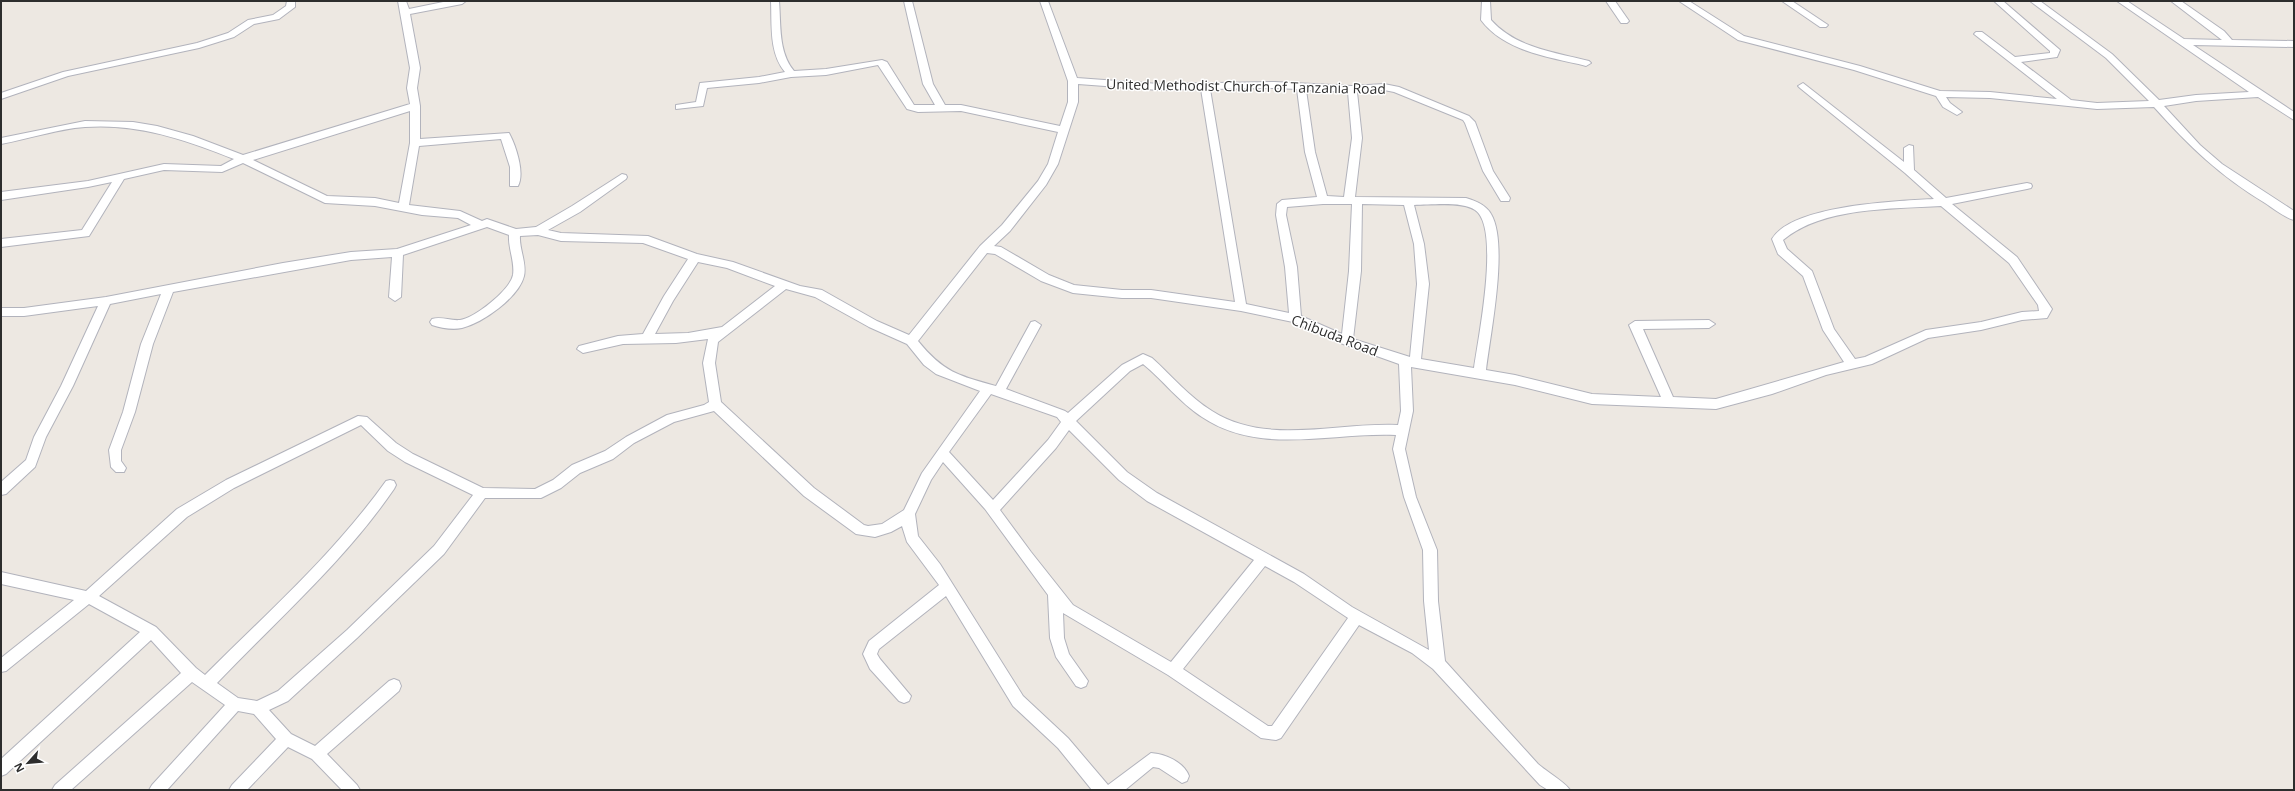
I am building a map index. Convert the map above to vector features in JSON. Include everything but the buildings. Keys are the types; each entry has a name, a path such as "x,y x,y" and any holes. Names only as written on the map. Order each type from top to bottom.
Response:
{"street":[{"path":"1,96 66,74 199,44 231,35 251,22 276,17 290,7 291,1"},
{"path":"402,1 406,12 415,68 412,88 415,106 415,144 403,208"},
{"path":"406,12 462,1"},
{"path":"775,1 779,51 782,64 791,74"},
{"path":"908,1 928,84 941,107"},
{"path":"911,342 984,249 1006,228 1042,183 1053,164 1073,102 1074,81 1044,1"},
{"path":"1486,1 1486,20 1500,34 1534,49 1586,63"},
{"path":"1611,1 1610,2 1614,11 1624,21"},
{"path":"1683,1 1741,38 1857,68 1938,94 1996,96 2071,105 2097,106 2155,104 2196,98 2259,94"},
{"path":"1786,1 1823,25"},
{"path":"1998,1 2055,50 2054,55 2013,60"},
{"path":"2034,1 2121,66 2155,104 2210,159 2249,189 2294,216"},
{"path":"2121,1 2294,117"},
{"path":"2175,1 2221,33 2230,43"},
{"path":"1979,34 2071,105"},
{"path":"2184,42 2294,44"},
{"path":"679,107 700,104 703,84 759,80 791,74 826,72 879,62 884,64 910,107 918,109 941,107 961,108 1064,130"},
{"name":"United Methodist Church of Tanzania Road","path":"1074,81 1159,87 1301,85 1352,89 1375,86 1396,89 1466,118 1470,122 1483,163 1498,190 1505,198"},
{"path":"1301,85 1310,152 1322,200"},
{"path":"1803,86 1944,202"},
{"path":"1205,87 1217,173 1228,219 1241,307"},
{"path":"1347,341 1355,286 1358,242 1350,182 1356,153 1357,130 1352,89"},
{"path":"1938,94 1946,105 1957,112"},
{"path":"1,196 88,184 178,166 222,169 243,159 415,106"},
{"path":"1,141 85,124 133,125 157,129 189,138 243,159 325,199 367,201 403,208 460,214 479,224"},
{"path":"415,144 505,135 515,167 514,184"},
{"path":"1909,148 1909,172"},
{"path":"1,243 85,234 120,177"},
{"path":"538,231 576,209 622,177"},
{"path":"1852,364 1829,330 1808,274 1782,251 1777,239 1782,233 1794,225 1836,213 1910,206 1922,202 1944,202 2027,186"},
{"path":"1295,318 1291,267 1281,207 1282,204 1288,202 1322,200 1466,202 1477,206 1490,221 1492,246 1490,300 1479,375"},
{"path":"1408,202 1419,244 1423,284 1410,362 1407,411 1399,449 1403,472 1410,497 1430,550 1431,601 1438,664"},
{"name":"Chibuda Road","path":"984,249 997,250 1045,278 1073,289 1122,294 1151,294 1241,307 1295,318 1347,341 1410,362 1515,380 1592,399 1716,404 1852,364 1868,361 1926,334 1981,326 2022,316 2043,315 2046,310 2036,292 2013,260 1944,202"},
{"path":"1,312 24,312 106,301 284,267 351,256 398,253 479,224 494,223 515,233 538,231 561,237 644,239 695,257 729,265 785,284 798,290 818,293 873,324 911,342 928,362 940,371 993,391 1042,406 1069,420 1122,476 1152,497 1299,578 1357,617 1418,649 1438,664 1534,769 1545,780 1562,790"},
{"path":"436,322 452,324 471,320 511,291 518,277 514,245 515,233"},
{"path":"395,297 398,253"},
{"path":"646,340 668,299 695,257"},
{"path":"785,284 713,340 709,363 715,404 809,492 861,530 870,533 881,532 909,514"},
{"path":"120,468 115,463 115,450 129,412 147,344 169,289"},
{"path":"1,490 31,464 40,437 67,386 106,301"},
{"path":"1668,402 1635,325 1709,324"},
{"path":"1035,325 993,391 942,452 926,477 909,514 909,528 912,538 947,587 1018,701 1063,743 1102,790"},
{"path":"584,350 620,340 646,340 709,335 723,331"},
{"path":"993,509 1043,452 1052,444 1069,420 1126,368 1143,358 1190,402 1215,418 1257,434 1285,436 1372,428 1404,430"},
{"path":"1,666 88,597 182,513 230,484 358,421 363,420 392,447 409,458 482,494 536,494 557,484 576,469 609,455 630,440 671,418 707,409 715,404"},
{"path":"942,452 967,478 993,509 1055,595 1068,608 1173,670 1266,733 1276,733 1357,617"},
{"path":"206,683 342,550 374,511 390,485"},
{"path":"1,578 88,597 114,609 151,631 191,673 235,704 258,708 283,696 352,634 439,550 482,494"},
{"path":"1173,670 1263,559"},
{"path":"904,696 875,664 870,654 874,645 947,587"},
{"path":"1055,595 1057,638 1063,657 1081,681"},
{"path":"1,769 151,631"},
{"path":"60,790 191,673"},
{"path":"317,754 394,686"},
{"path":"157,790 235,704"},
{"path":"258,708 286,739 317,754 352,790"},
{"path":"237,790 286,739"},
{"path":"1113,790 1151,760 1167,763 1182,776"}]}
